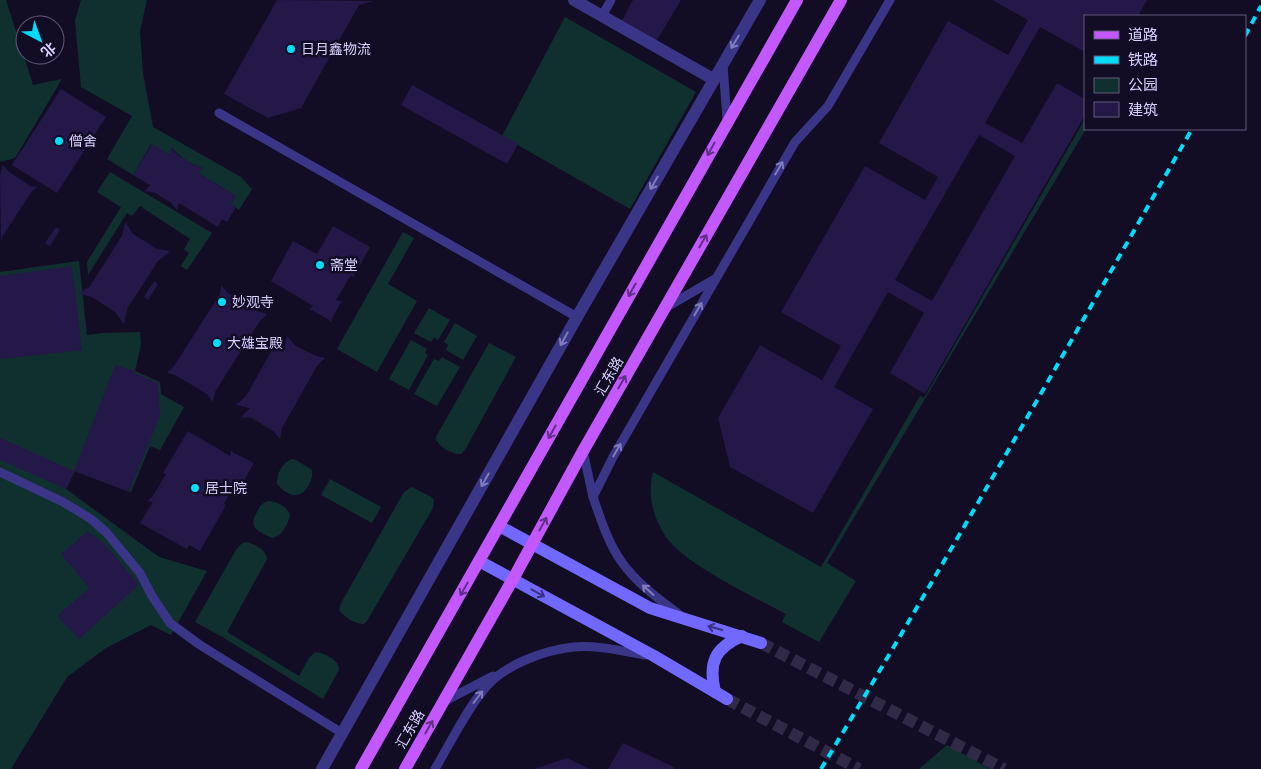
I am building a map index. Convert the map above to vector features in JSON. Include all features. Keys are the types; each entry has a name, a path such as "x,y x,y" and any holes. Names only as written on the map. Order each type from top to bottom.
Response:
{"main road":[{"name":"汇东路","path":"361,769 796,0"},
{"name":"汇东路","path":"404,769 841,0"},
{"path":"499,526 650,608 761,643"},
{"path":"479,561 654,656 727,699"},
{"path":"715,692 712,674 713,662 721,649 729,642 742,636"}],"street":[{"path":"574,0 713,79"},
{"path":"322,769 576,317 760,0"}],"lane":[{"path":"602,16 611,0"},
{"path":"593,497 613,457 794,142 828,106 890,0"},
{"path":"723,63 728,120"},
{"path":"219,113 576,317"},
{"path":"665,308 716,279"},
{"path":"583,451 593,497 602,524 620,560 646,589 686,620"},
{"path":"0,472 64,502 91,520 106,532 140,573 152,596 170,623 200,645 342,733"},
{"path":"442,702 506,669 536,656 574,647 613,649 654,656"},
{"path":"435,769 472,705 486,686 506,669"}],"green space":[{"path":"0,0 6,0 15,28 15,65 27,65 33,85 62,79 15,158 0,162"},
{"path":"81,0 147,0 140,31 143,73 153,127 241,177 252,189 239,210 231,204 236,196 198,173 203,168 186,160 172,148 170,155 151,144 133,175 107,159 132,116 81,87 75,21"},
{"path":"565,17 696,92 630,209 502,136"},
{"path":"1084,121 1085,130 827,563 856,581 819,642 782,622 786,614 739,590 704,569 676,548 661,530 652,506 651,480 653,472 821,567 920,396 924,398"},
{"path":"110,172 212,233 187,270 181,266 189,253 184,249 190,239 140,206 132,216 127,213 88,275 87,262 121,207 97,192"},
{"path":"403,232 414,238 388,284 417,301 377,372 337,349"},
{"path":"79,261 87,335 140,332 141,344 135,371 160,382 161,394 184,407 160,450 150,446 131,492 75,471 66,489 159,557 207,571 171,635 151,625 106,648 67,677 11,769 0,769 0,272"},
{"path":"429,308 450,320 438,340 434,337 431,342 414,333"},
{"path":"455,323 477,336 463,360 446,350 448,345 444,342"},
{"path":"411,340 427,349 425,353 428,355 409,390 389,379"},
{"path":"489,343 516,357 465,450 461,454 454,453 442,447 436,437"},
{"path":"442,357 460,367 437,406 414,394 434,359 439,361"},
{"path":"292,459 312,470 309,485 298,495 289,494 277,484 281,469"},
{"path":"330,479 381,507 372,523 321,495"},
{"path":"412,487 434,500 433,508 367,621 361,624 353,621 339,610 341,603 404,492"},
{"path":"268,501 281,505 287,509 290,515 284,530 272,538 256,529 253,522 260,506"},
{"path":"248,542 263,550 267,559 227,632 299,676 309,658 315,652 334,660 339,666 339,670 323,699 195,622 236,550 242,543"},
{"path":"947,745 990,769 919,769"}],"building":[{"name":"日月鑫物流","path":"277,0 374,1 359,5 301,108 268,118 224,94"},
{"path":"633,0 681,0 654,45 621,22"},
{"path":"992,0 1147,0 1139,15 1084,15 1084,51 1040,27 985,123 1022,143 1057,83 1084,98 1084,117 925,394 890,373 924,313 888,292 834,387 873,409 813,513 730,467 718,418 760,345 822,380 841,346 781,312 865,166 925,200 938,177 879,143 948,21 1008,55 1028,20","holes":["979,135 1015,156 932,301 895,280"]},
{"path":"412,85 518,144 507,164 401,105"},
{"name":"僧舍","path":"61,89 106,117 57,193 12,165"},
{"path":"152,144 170,155 171,148 179,156 203,168 198,173 236,196 231,204 236,207 227,222 222,219 218,227 179,203 177,210 170,202 155,193 145,191 150,185 133,175"},
{"path":"3,165 8,171 30,186 38,187 32,191 2,237 1,243 0,175"},
{"path":"125,222 133,234 157,249 170,251 158,261 127,309 124,324 115,312 92,297 79,294 90,286 122,236"},
{"name":"斋堂","path":"333,226 370,247 353,277 351,275 336,300 343,302 340,304 331,323 329,320 309,310 313,306 271,281 293,241 317,254"},
{"path":"56,227 60,230 50,246 45,243"},
{"path":"72,266 82,350 0,359 0,276"},
{"path":"154,281 158,284 148,300 144,297"},
{"name":"大雄宝殿","path":"221,285 228,293 257,311 267,314 260,321 215,392 213,402 207,394 175,375 167,373 174,366 220,294"},
{"path":"287,336 296,346 316,356 325,358 317,366 282,428 280,439 273,431 252,418 241,417 250,408 236,405 246,396 272,350 274,339 284,348"},
{"path":"115,365 135,371 134,373 158,383 160,416 129,492 74,471"},
{"name":"居士院","path":"188,431 230,456 231,450 254,463 242,484 237,479 224,504 226,505 200,551 189,545 187,549 140,523 153,502 147,501 152,497 166,474 163,473"},
{"path":"0,438 74,471 66,489 0,460"},
{"path":"88,531 106,545 139,585 79,639 57,616 89,588 61,554"},
{"path":"623,743 674,767 673,769 608,769"},
{"path":"567,758 590,769 534,769"}],"tunnel":[{"path":"761,643 1004,769"},
{"path":"727,699 859,769"}],"railway":[{"path":"1246,34 1261,6"},
{"path":"821,769 962,530 1191,130"}],"place":[{"name":"日月鑫物流","path":"291,49"},
{"name":"僧舍","path":"59,141"},
{"name":"斋堂","path":"320,265"},
{"name":"妙观寺","path":"222,302"},
{"name":"大雄宝殿","path":"217,343"},
{"name":"居士院","path":"195,488"}]}
